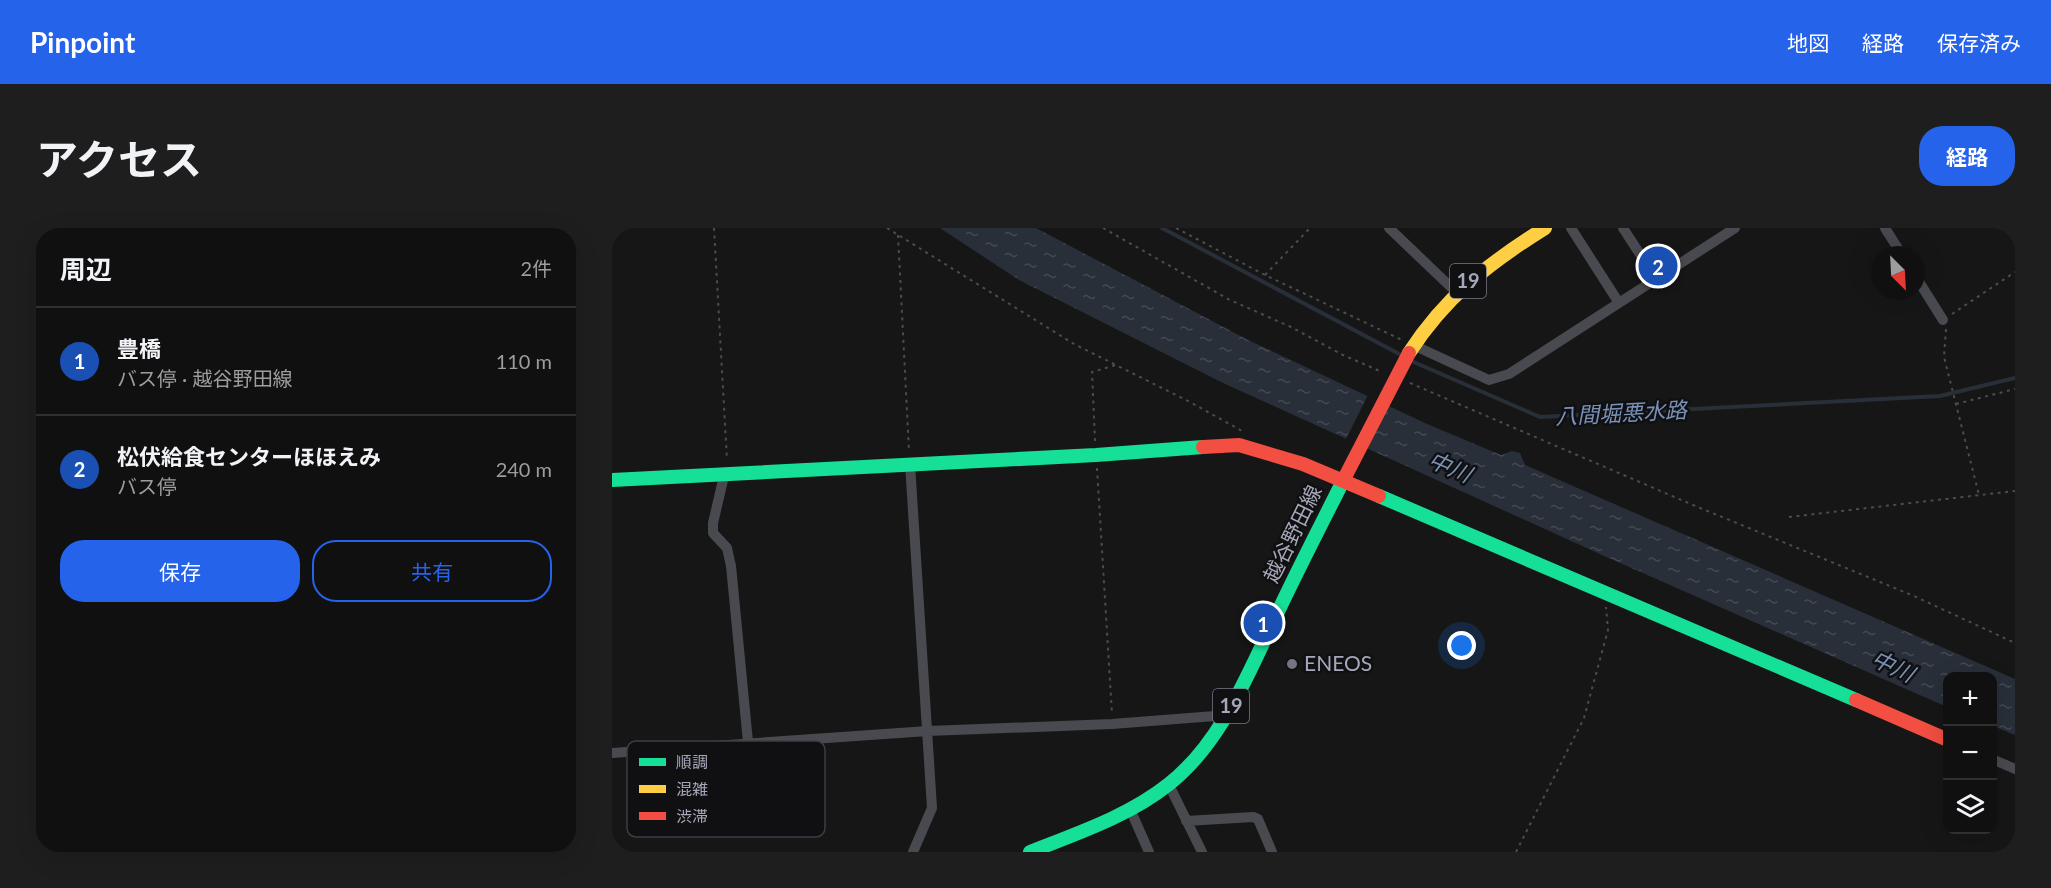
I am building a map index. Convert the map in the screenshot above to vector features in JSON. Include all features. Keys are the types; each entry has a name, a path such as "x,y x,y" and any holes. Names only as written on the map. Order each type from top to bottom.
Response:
{"street":[{"path":"1389,228 1456,292"},
{"name":"越谷野田線","path":"1030,852 1130,809 1169,785 1200,754 1223,720 1411,349 1440,309 1456,292 1490,263 1545,228"},
{"path":"1570,228 1619,303"},
{"path":"1623,228 1656,279"},
{"path":"1411,349 1489,380 1509,374 1735,228"},
{"path":"1885,228 1896,246"},
{"path":"1925,291 1943,320"},
{"path":"612,480 1096,455 1239,445 1303,464 1343,480 1943,738"},
{"path":"910,464 932,808 913,852"},
{"path":"726,475 713,523 713,533 727,548 731,566 748,741"},
{"path":"764,741 928,731 1112,724 1215,716 1223,720"},
{"path":"612,753 627,752"},
{"path":"1997,761 2015,769"},
{"path":"1169,785 1200,849 1188,852"},
{"path":"1130,809 1149,852"},
{"path":"1186,821 1252,817 1258,819 1272,852"}],"path":[{"path":"714,228 726,475"},
{"path":"887,228 1074,344 1190,402 1251,436"},
{"path":"1103,228 1230,300 1291,327 1343,355 1388,374"},
{"path":"1176,228 1265,276 1411,349"},
{"path":"1265,276 1310,228"},
{"path":"898,235 910,464"},
{"path":"1979,495 1944,357 1947,331 1943,320 2015,272"},
{"path":"1112,724 1092,372 1116,365"},
{"path":"1407,381 1693,505 1914,596 2015,643"},
{"path":"1956,404 2015,389"},
{"path":"1788,517 2015,490"},
{"path":"1516,852 1584,718 1608,630 1606,606"}],"water":[{"name":"中川","path":"940,228 1036,228 1248,340 1427,424 1501,455 1512,451 1520,453 1525,465 2015,679 2015,735 1997,728 1997,672 1943,672 1943,705 1602,555 1221,382 1019,280"}],"pier":[{"path":"1369,393 1390,403 1366,451 1345,441"}],"waterway":[{"name":"八間堀悪水路","path":"1162,228 1403,356"},
{"name":"八間堀悪水路","path":"1409,360 1540,417 1940,396 2015,378"}],"traffic: fast":[{"path":"612,480 1096,455 1203,447"},
{"path":"1030,852 1103,823 1154,795 1188,767 1204,748 1243,684 1345,477"},
{"path":"1379,496 1856,700"}],"traffic: slow":[{"path":"1409,353 1453,298 1505,254 1545,228"}],"traffic: jam":[{"path":"1345,477 1409,353"},
{"path":"1203,447 1239,445 1303,464 1379,496"},
{"path":"1856,700 1943,738"}],"place":[{"name":"松伏給食センターほほえみ","path":"1658,266"},
{"name":"豊橋","path":"1263,623"},
{"name":"ENEOS","path":"1292,664"}]}
